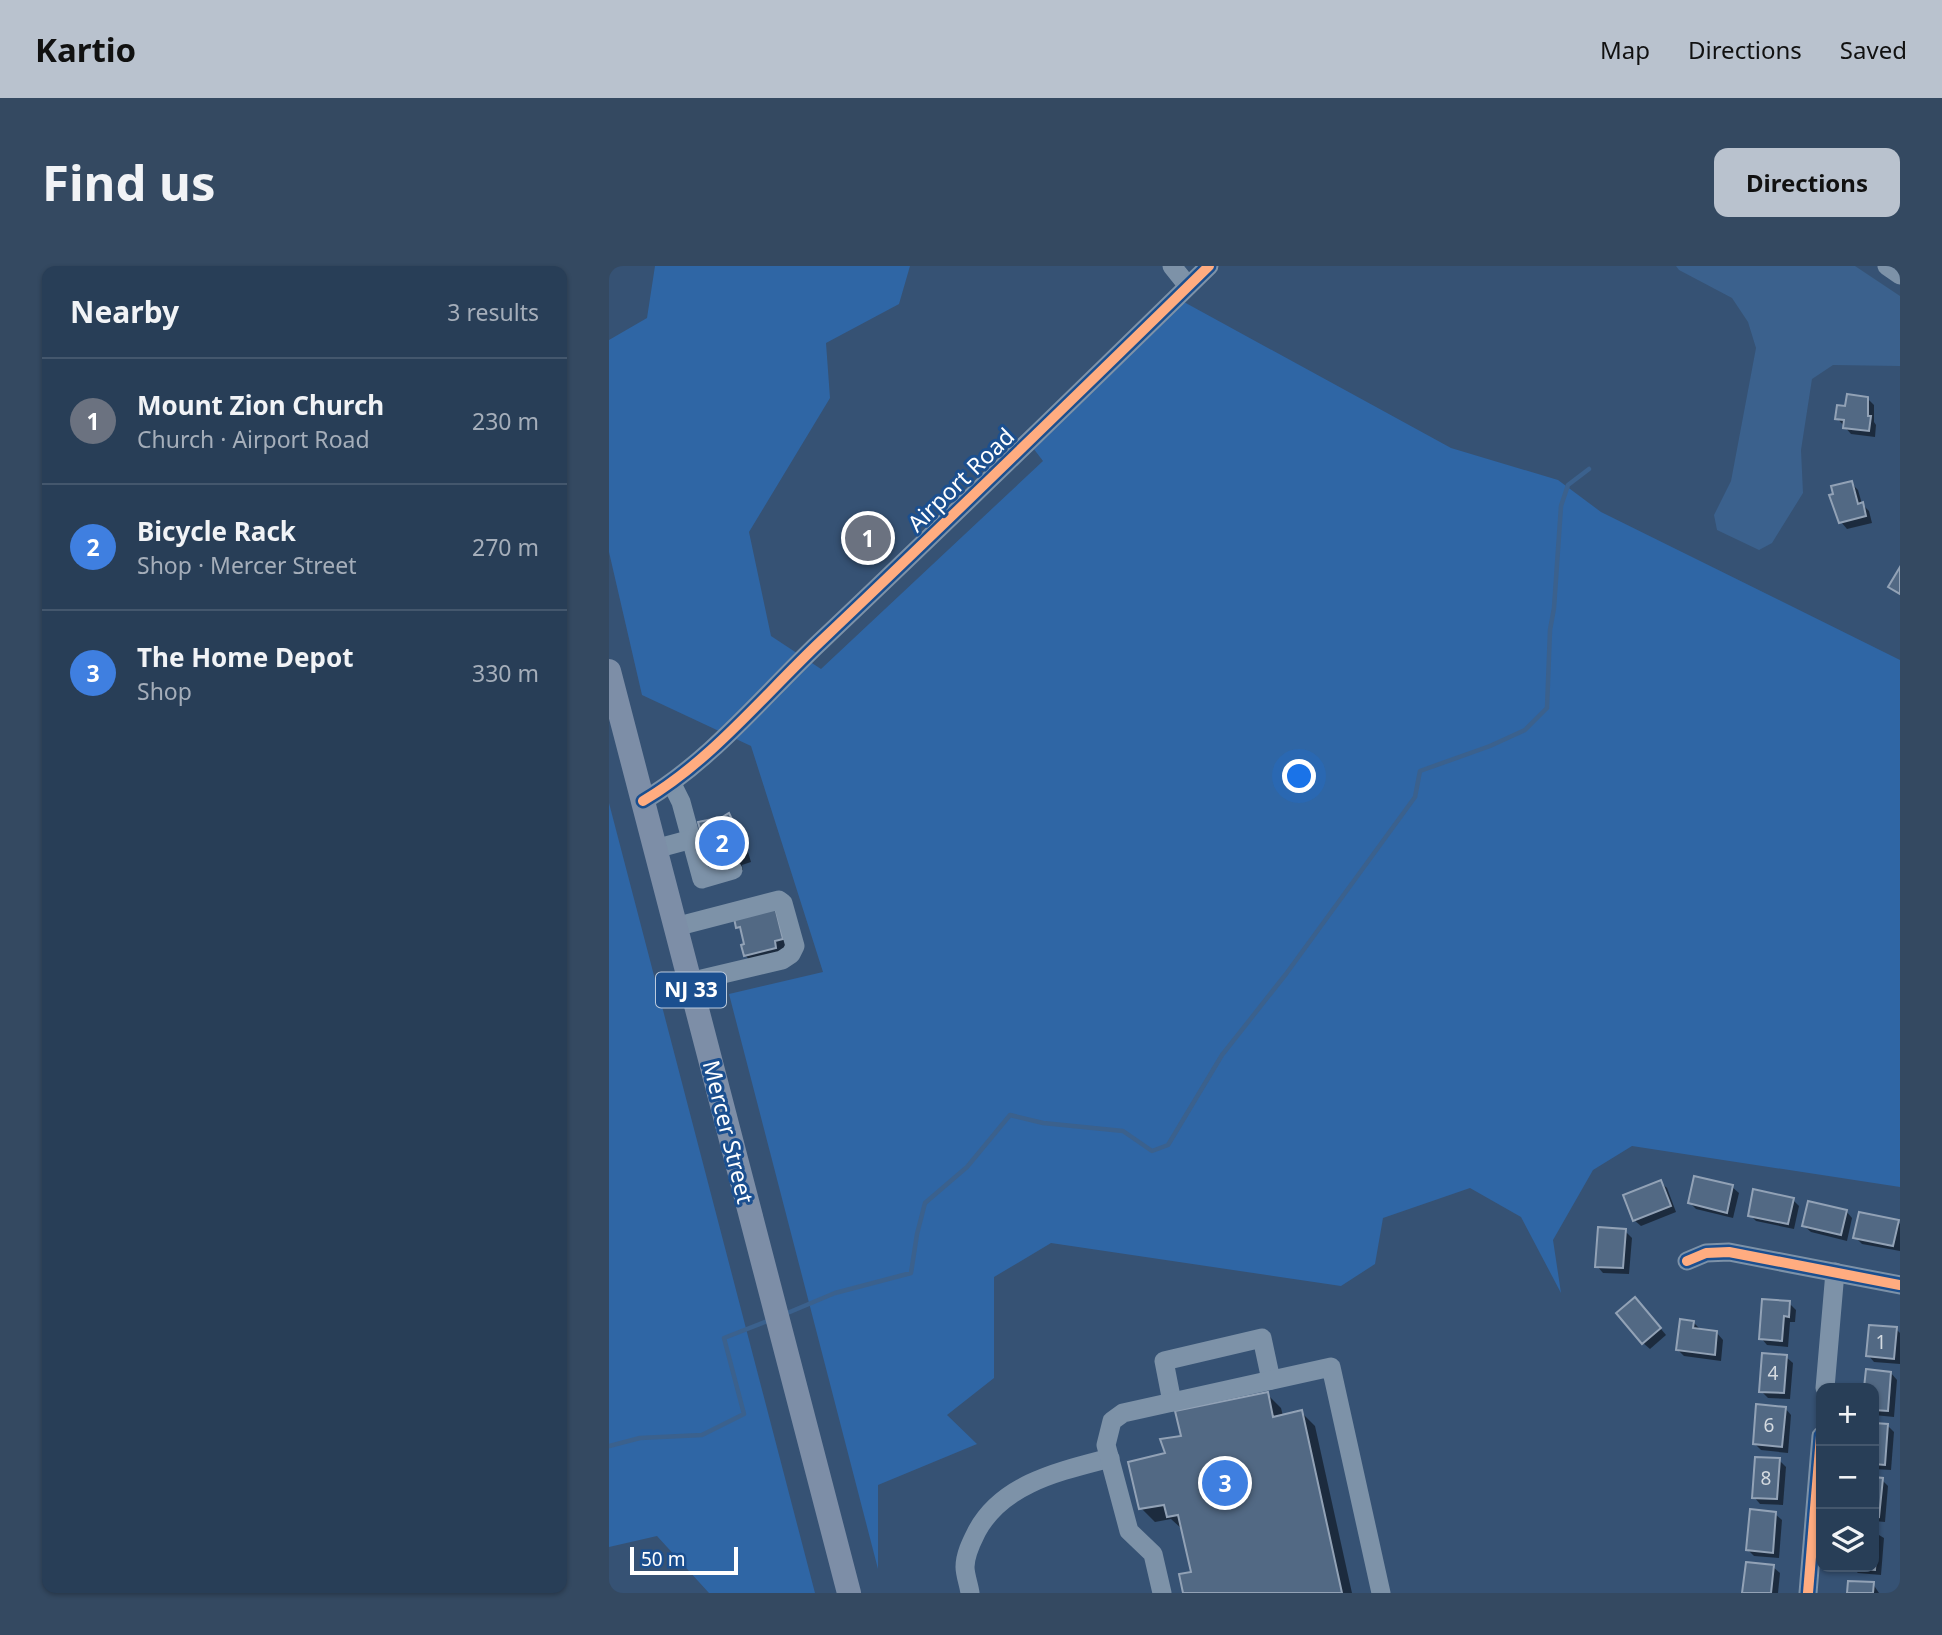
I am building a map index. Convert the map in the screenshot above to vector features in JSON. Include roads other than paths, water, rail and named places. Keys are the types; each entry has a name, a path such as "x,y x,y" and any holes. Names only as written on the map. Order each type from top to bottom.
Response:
{"main road":[{"name":"Mercer Street","path":"609,671 849,1593"}],"street":[{"path":"1172,266 1188,286"},
{"name":"Airport Road","path":"643,801 672,784 909,560 1209,266"},
{"path":"1887,266 1900,275"},
{"path":"672,784 681,802 702,879 733,870"},
{"path":"655,849 692,839"},
{"path":"675,927 779,900 783,903 795,946 791,954 782,960 689,982"},
{"path":"1687,1261 1719,1251 1900,1285"},
{"path":"1825,1383 1835,1272"},
{"path":"1172,1402 1164,1361 1262,1338 1271,1380"},
{"path":"1162,1593 1153,1554 1129,1531 1106,1445 1112,1421 1123,1413 1331,1367 1381,1593"},
{"path":"1808,1593 1820,1446"},
{"path":"970,1593 965,1567 969,1549 980,1526 1001,1501 1039,1478 1110,1458"}],"waterway":[{"path":"785,1314 835,1293 911,1273 925,1203 967,1167 1010,1115 1043,1123 1123,1131 1152,1151 1168,1145 1222,1055 1286,974 1415,797 1420,771 1490,746 1525,730 1547,708 1550,630 1561,506 1568,485 1589,469"},
{"path":"609,1446 640,1438 702,1435 744,1414 724,1338 770,1320"}],"place":[{"name":"Mount Zion Church","path":"868,538"},
{"name":"Bicycle Rack","path":"722,843"},
{"name":"The Home Depot","path":"1225,1483"}]}
